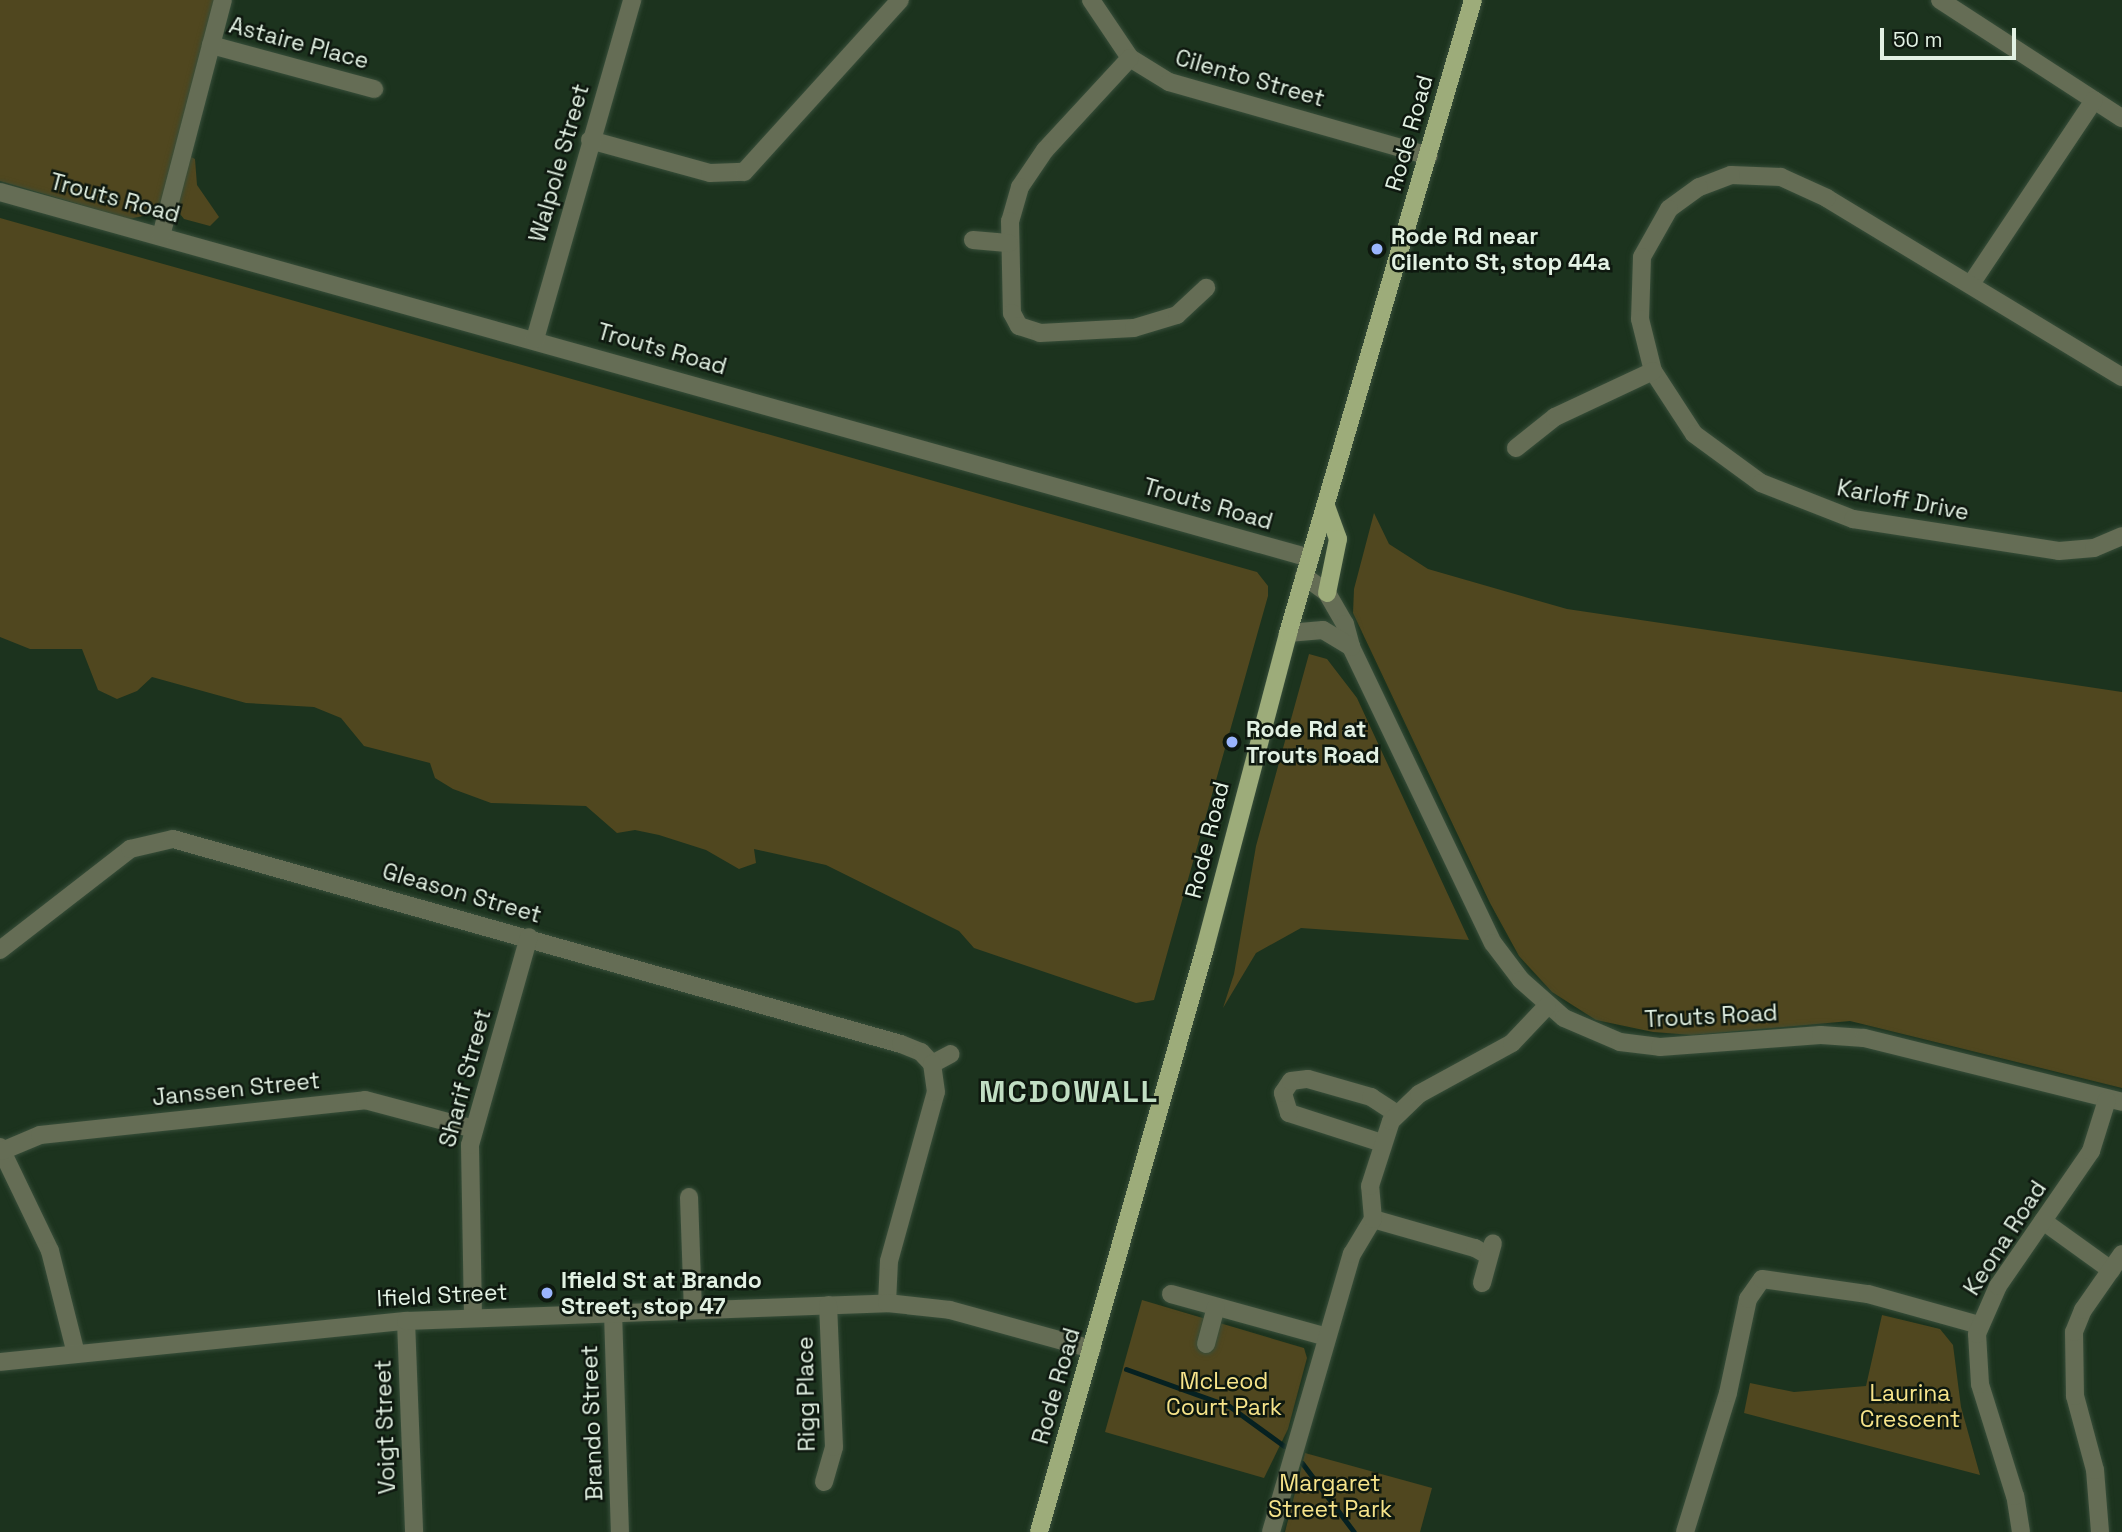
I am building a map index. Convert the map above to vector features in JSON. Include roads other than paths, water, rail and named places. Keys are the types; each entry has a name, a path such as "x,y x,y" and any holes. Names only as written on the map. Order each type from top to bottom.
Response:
{"main road":[{"name":"Rode Road","path":"1039,1532 1092,1349 1304,576 1473,0"},
{"path":"1326,506 1338,539 1327,593"}],"street":[{"path":"160,236 223,0"},
{"name":"Walpole Street","path":"534,339 632,0"},
{"path":"590,140 710,173 744,172 900,0"},
{"name":"Cilento Street","path":"1091,0 1130,58 1169,82 1429,156"},
{"path":"1940,0 2122,118"},
{"name":"Astaire Place","path":"211,45 374,89"},
{"path":"1130,58 1030,170 1013,207 1010,243 1012,313 1019,326 1032,332 1112,331 1146,325 1177,315 1206,288"},
{"path":"1971,284 2094,100"},
{"name":"Karloff Drive","path":"2122,377 1971,284 1795,181 1764,174 1731,176 1699,187 1669,209 1642,257 1640,319 1653,371 1679,415 1712,450 1761,483 1806,504 1879,524 2059,551 2094,548 2122,536"},
{"name":"Trouts Road","path":"0,192 534,339 1310,558"},
{"path":"973,240 1010,243"},
{"path":"1516,448 1555,417 1653,371"},
{"name":"Trouts Road","path":"1304,576 1327,593 1345,624 1351,647 1493,943 1548,1006 1583,1028 1641,1045 1821,1035 1864,1038 2115,1101"},
{"path":"1288,633 1324,630 1351,647"},
{"name":"Gleason Street","path":"0,950 111,861 157,839 205,845 913,1048 932,1064"},
{"name":"Sharif Street","path":"473,1317 468,1175 474,1129 529,937"},
{"path":"1271,1532 1355,1243 1373,1219 1370,1186 1382,1143 1396,1113 1419,1094 1512,1043 1548,1006"},
{"path":"887,1303 889,1261 936,1092 932,1064 951,1054"},
{"path":"1382,1143 1289,1113 1283,1093 1292,1081 1308,1079 1371,1097 1396,1113"},
{"name":"Janssen Street","path":"1,1149 40,1135 365,1100 474,1129"},
{"name":"Keona Road","path":"2021,1532 2015,1496 1980,1384 1976,1345 1979,1325 1998,1286 2091,1151 2115,1101"},
{"path":"1,1149 50,1251 76,1354"},
{"path":"689,1197 694,1309"},
{"path":"1373,1219 1475,1248 1491,1250 1482,1283"},
{"path":"2043,1221 2111,1270"},
{"path":"2100,1532 2095,1470 2075,1396 2073,1340 2079,1316 2122,1254"},
{"path":"1685,1532 1728,1393 1748,1300 1762,1279 1868,1294 1979,1325"},
{"path":"1171,1294 1327,1336"},
{"name":"Ifield Street","path":"0,1362 406,1321 887,1303 950,1310 1092,1349"},
{"name":"Rigg Place","path":"824,1482 834,1447 828,1305"},
{"path":"1206,1344 1216,1307"},
{"name":"Brando Street","path":"613,1312 620,1532"},
{"name":"Voigt Street","path":"406,1321 414,1532"}],"waterway":[{"path":"1126,1369 1229,1406 1284,1446"},
{"path":"1302,1463 1354,1532"}],"place":[{"name":"Rode Rd near Cilento St, stop 44a","path":"1377,249"},
{"name":"Rode Rd at Trouts Road","path":"1232,742"},
{"name":"Ifield St at Brando Street, stop 47","path":"547,1293"}],"district":[{"name":"MCDOWALL","path":"1069,1092"}],"park label":[{"name":"McLeod Court Park","path":"1224,1394"},
{"name":"Laurina Crescent","path":"1910,1406"},
{"name":"Margaret Street Park","path":"1330,1496"}]}
